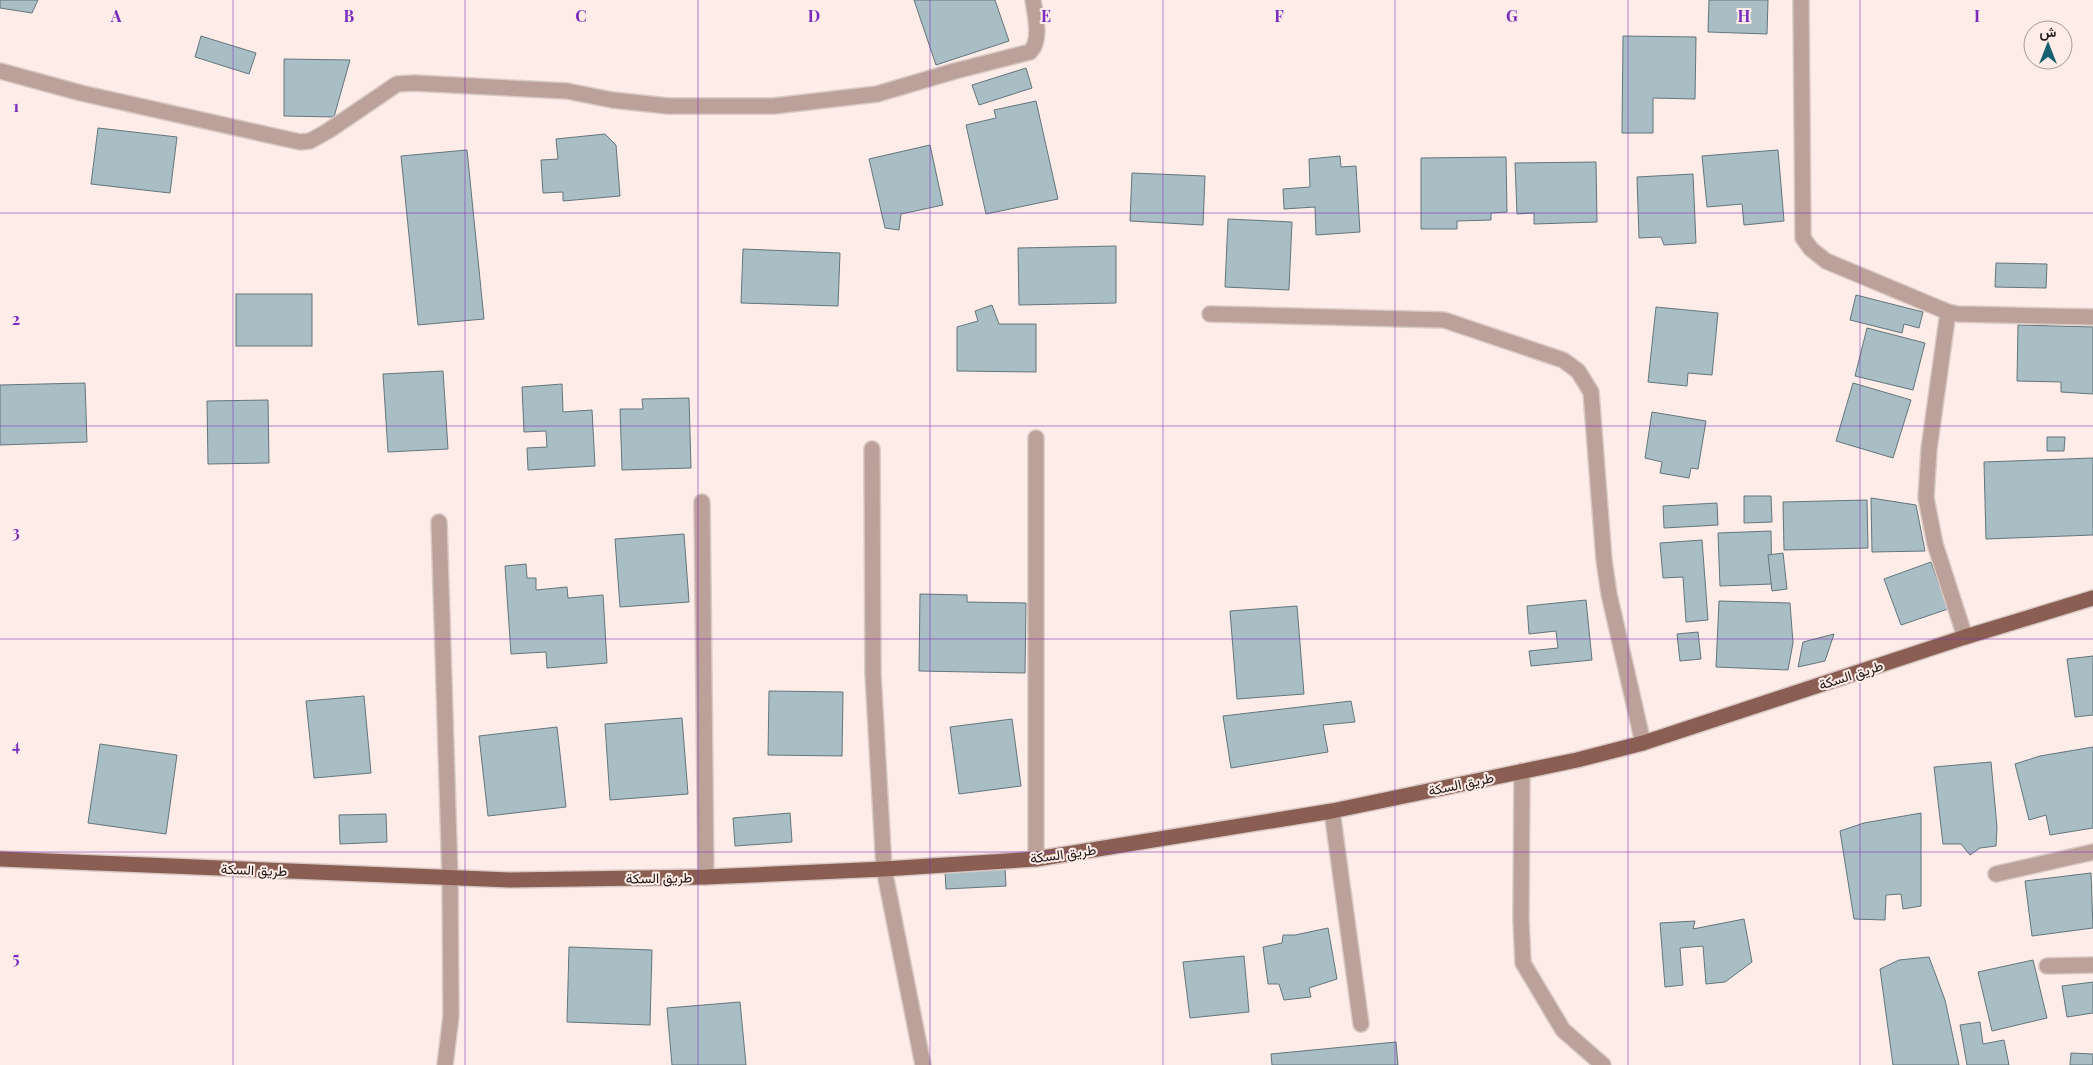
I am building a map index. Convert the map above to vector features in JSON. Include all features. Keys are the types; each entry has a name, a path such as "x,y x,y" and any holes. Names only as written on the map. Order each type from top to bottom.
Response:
{"main road":[{"name":"طريق السكة","path":"0,859 510,880 706,877 884,869 1036,858 1332,811 1577,760 1643,743 2093,598"}],"street":[{"path":"0,71 81,93 300,142 310,141 328,132 397,84 414,82 568,90 612,100 668,106 774,106 877,94 955,71 1030,52 1035,48 1037,38 1033,0"},
{"path":"1801,0 1803,238 1811,249 1826,261 1948,312 1958,314 2093,317"},
{"path":"1948,312 1929,449 1926,498 1935,544 1966,638"},
{"path":"1210,314 1444,320 1563,360 1578,371 1591,392 1604,560 1609,594 1643,743"},
{"path":"1036,438 1036,858"},
{"path":"872,449 873,674 884,869 923,1065"},
{"path":"702,502 706,877"},
{"path":"439,522 450,878 451,1016 446,1065"},
{"path":"1522,771 1521,919 1523,963 1563,1030 1603,1065"},
{"path":"1332,811 1361,1024"},
{"path":"1996,874 2093,852"},
{"path":"2047,966 2093,965"}],"building":[{"path":"0,0 38,0 32,13 0,8"},
{"path":"914,0 995,0 1009,41 936,65"},
{"path":"1709,0 1768,0 1767,34 1708,32"},
{"path":"201,36 256,53 249,74 195,57"},
{"path":"1623,36 1696,37 1695,99 1653,98 1653,133 1622,133"},
{"path":"284,59 350,60 334,117 284,116"},
{"path":"1026,68 1032,88 979,105 972,85"},
{"path":"1036,101 1058,199 986,214 966,125 996,118 994,110"},
{"path":"98,128 177,137 170,193 91,184"},
{"path":"605,134 616,145 620,196 563,201 563,192 543,193 541,160 558,159 556,139"},
{"path":"930,145 943,205 901,214 899,230 885,228 869,159"},
{"path":"467,150 484,319 418,325 401,156"},
{"path":"1778,150 1784,221 1744,225 1742,204 1707,207 1702,156"},
{"path":"1340,156 1341,167 1356,166 1360,232 1316,235 1315,207 1284,209 1283,189 1310,187 1309,159"},
{"path":"1506,157 1507,212 1491,213 1491,220 1457,221 1457,229 1421,229 1421,158"},
{"path":"1596,162 1597,222 1534,224 1534,213 1517,214 1515,163"},
{"path":"1132,173 1205,176 1203,225 1130,221"},
{"path":"1693,174 1696,243 1664,245 1661,237 1639,238 1637,177"},
{"path":"1228,219 1292,222 1289,290 1225,287"},
{"path":"1116,246 1116,303 1019,305 1018,248"},
{"path":"743,249 840,253 838,306 741,303"},
{"path":"1996,263 2047,264 2046,288 1995,287"},
{"path":"236,294 312,294 312,346 236,346"},
{"path":"1856,295 1923,312 1919,328 1904,324 1902,333 1850,320"},
{"path":"992,305 999,324 1036,324 1036,372 957,371 957,327 978,321 975,311"},
{"path":"1656,307 1718,313 1712,375 1688,373 1687,386 1648,382"},
{"path":"2018,325 2093,327 2093,394 2061,392 2061,382 2017,381"},
{"path":"1867,328 1925,343 1913,390 1855,376"},
{"path":"443,371 448,449 388,452 383,374"},
{"path":"85,383 87,442 0,445 0,385"},
{"path":"1853,383 1911,400 1893,458 1836,441"},
{"path":"562,384 563,412 592,410 595,466 528,470 527,448 547,447 546,431 524,432 522,387"},
{"path":"689,398 691,468 622,470 620,409 643,409 642,399"},
{"path":"268,400 269,463 208,464 207,401"},
{"path":"1652,412 1706,421 1698,469 1691,468 1689,478 1660,473 1662,462 1645,458"},
{"path":"2047,437 2065,437 2064,451 2047,451"},
{"path":"2093,458 2093,535 1986,539 1984,462"},
{"path":"1744,496 1771,496 1772,522 1744,523"},
{"path":"1871,498 1916,505 1925,551 1872,552"},
{"path":"1867,500 1868,548 1784,550 1783,502"},
{"path":"1717,503 1718,525 1664,528 1663,506"},
{"path":"1771,531 1772,584 1720,586 1718,533"},
{"path":"684,534 689,602 620,607 615,539"},
{"path":"1702,540 1708,620 1686,622 1683,577 1663,578 1660,543"},
{"path":"1783,553 1787,589 1772,591 1768,555"},
{"path":"1931,562 1948,609 1901,625 1884,579"},
{"path":"526,564 527,578 536,578 536,590 567,587 568,598 603,595 607,663 547,668 546,652 511,654 505,566"},
{"path":"920,594 967,595 967,602 1026,603 1025,673 919,671"},
{"path":"1586,600 1592,660 1531,666 1529,651 1558,648 1556,631 1529,634 1527,606"},
{"path":"1719,601 1790,603 1793,643 1788,670 1716,667"},
{"path":"1297,606 1304,694 1237,699 1230,611"},
{"path":"1698,632 1701,659 1680,661 1677,634"},
{"path":"1834,634 1825,661 1798,667 1803,642"},
{"path":"2093,656 2093,715 2075,717 2067,659"},
{"path":"769,691 843,692 842,756 768,755"},
{"path":"364,696 371,773 314,778 306,701"},
{"path":"1351,701 1355,722 1323,725 1328,752 1231,768 1223,716"},
{"path":"682,718 688,794 610,800 605,724"},
{"path":"1012,719 1021,786 959,794 950,727"},
{"path":"557,727 566,807 488,816 479,736"},
{"path":"100,744 177,755 166,834 88,823"},
{"path":"2093,747 2093,828 2050,835 2046,815 2029,820 2015,764 2040,756"},
{"path":"1991,762 1997,827 1996,846 1980,848 1970,855 1961,844 1943,844 1934,767"},
{"path":"790,813 792,842 735,846 733,818"},
{"path":"1921,813 1921,906 1903,909 1901,894 1886,895 1885,920 1854,919 1840,831 1864,823"},
{"path":"386,814 387,842 340,844 339,815"},
{"path":"1005,867 1006,886 946,889 945,871"},
{"path":"2091,873 2093,928 2032,936 2025,881"},
{"path":"1744,919 1752,962 1725,982 1706,984 1703,946 1680,948 1683,985 1665,987 1660,923 1695,921 1693,929"},
{"path":"1328,928 1337,979 1309,988 1311,997 1284,1000 1279,984 1268,984 1263,947 1282,943 1283,935 1295,935"},
{"path":"569,947 652,950 650,1025 567,1022"},
{"path":"1244,956 1249,1012 1190,1018 1183,962"},
{"path":"1929,957 1945,1000 1959,1065 1893,1065 1880,969 1899,960"},
{"path":"2033,960 2047,1018 1992,1031 1978,972"},
{"path":"2093,982 2093,1013 2067,1017 2062,986"},
{"path":"740,1002 746,1065 672,1065 667,1008"},
{"path":"1980,1022 1983,1044 2004,1040 2009,1065 1967,1065 1960,1025"},
{"path":"1396,1042 1398,1065 1272,1065 1271,1054"},
{"path":"2071,1053 2093,1054 2093,1065 2070,1065"}]}
